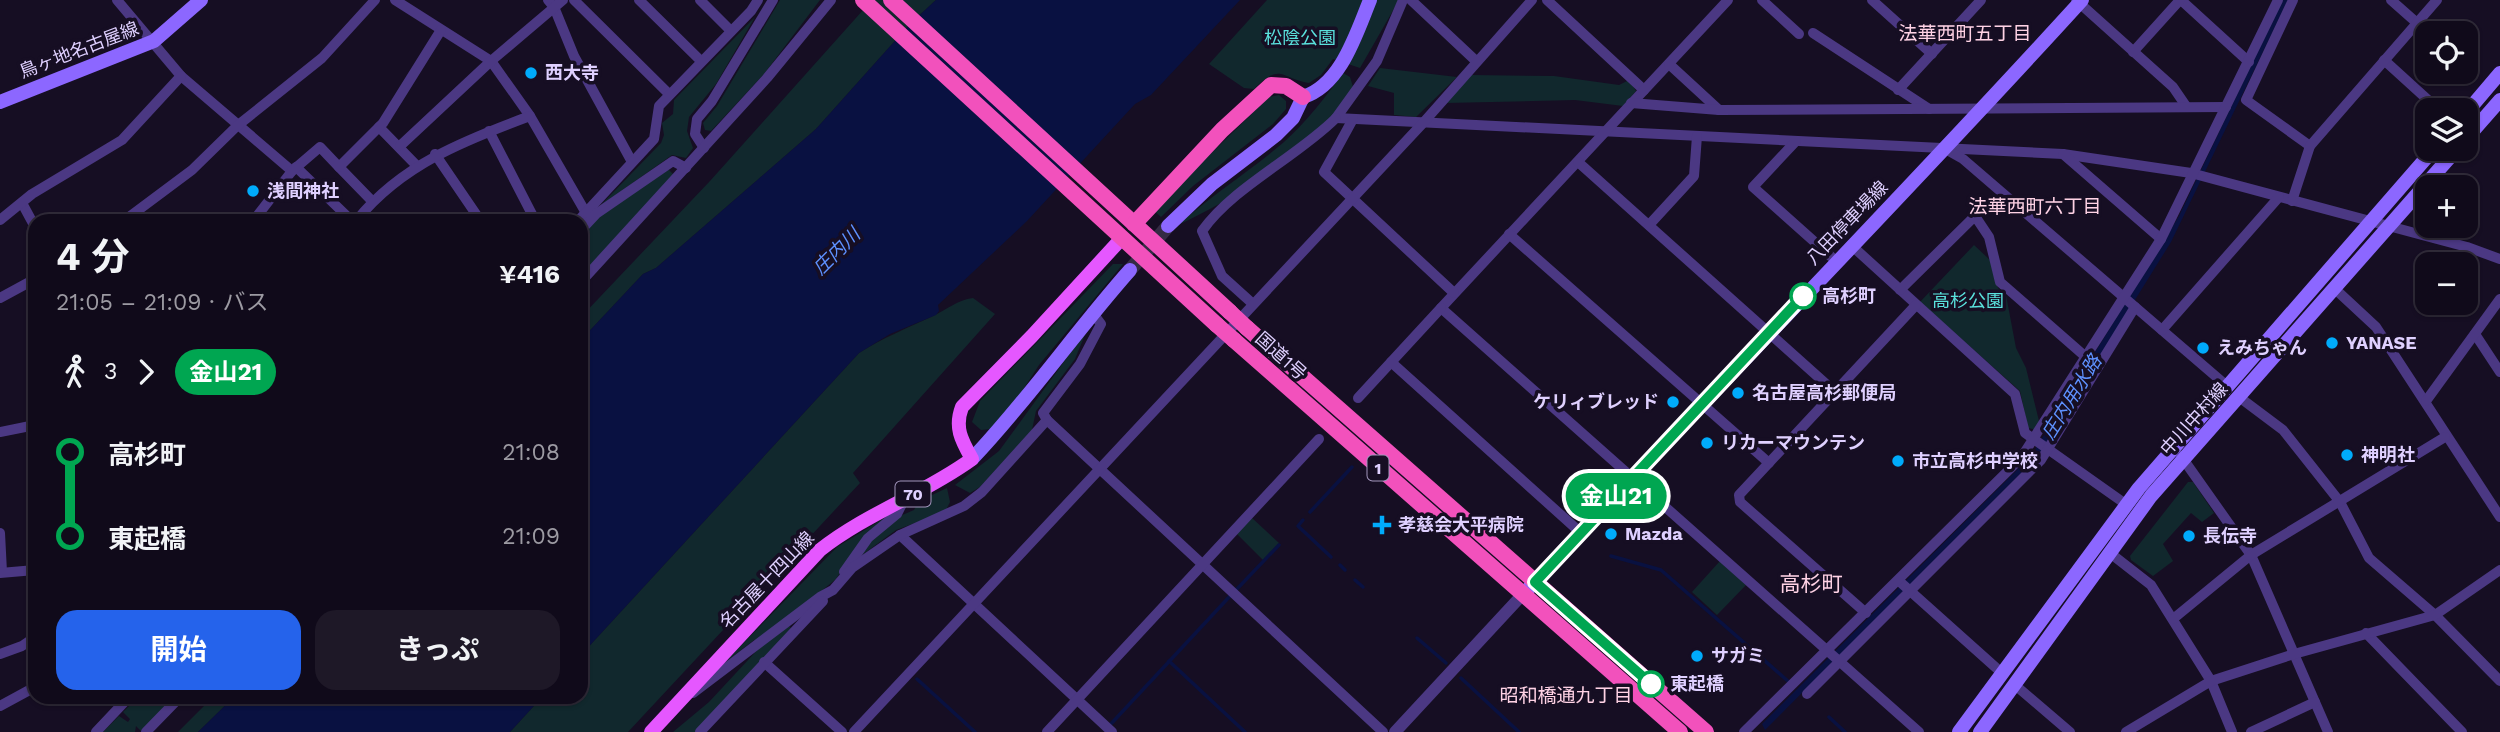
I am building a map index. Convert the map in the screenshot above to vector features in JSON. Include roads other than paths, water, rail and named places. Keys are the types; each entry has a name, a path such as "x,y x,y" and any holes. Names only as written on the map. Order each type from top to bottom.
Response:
{"highway":[{"name":"国道1号","path":"863,0 1217,325 1680,732"},
{"name":"国道1号","path":"891,0 1247,328 1706,732"},
{"path":"1134,224 1230,122 1271,85 1286,86 1303,97"}],"main road":[{"name":"鳥ヶ地名古屋線","path":"0,102 154,41 201,0"},
{"path":"1168,226 1212,184 1276,135 1293,118 1303,97 1316,93 1330,80 1370,0"},
{"name":"八田停車場線","path":"1523,594 1836,261 1946,149 2079,1"},
{"path":"2478,99 2500,74"},
{"path":"2478,125 2500,100"},
{"name":"中川中村線","path":"1959,732 2127,505 2424,161"},
{"name":"中川中村線","path":"1980,732 2151,496 2446,161"},
{"path":"1116,232 1032,337 962,407 957,421 961,439 972,459 1019,410 1092,312 1130,270"},
{"name":"名古屋十四山線","path":"651,732 820,550 849,527 946,478 972,459"}],"street":[{"path":"117,0 181,76 344,214"},
{"path":"133,214 192,170 237,126 322,58 375,0"},
{"path":"395,0 491,61 530,116 580,214"},
{"path":"574,0 669,94"},
{"path":"639,0 702,61"},
{"path":"700,0 731,31"},
{"path":"585,214 654,139 659,106 758,0"},
{"path":"704,148 695,134 696,119 712,101 773,0"},
{"path":"588,274 767,78 831,0"},
{"path":"1253,304 1222,276 1202,231 1229,204 1288,156 1317,137 1336,118 1377,61 1403,0"},
{"path":"1411,0 1476,61"},
{"path":"854,732 1423,122 1532,0"},
{"path":"1547,0 1644,90"},
{"path":"1358,398 1728,0"},
{"path":"1762,0 1799,34"},
{"path":"1872,0 1932,54"},
{"path":"2133,52 2181,0 2249,62"},
{"path":"1744,732 1834,656 1905,586 2012,491 2130,302 2197,175 2226,107 2278,0"},
{"path":"2293,0 2246,100 2310,146"},
{"path":"2391,0 2415,21"},
{"path":"2419,21 2437,0"},
{"path":"1898,90 1978,1"},
{"path":"2079,1 2173,87 2186,106"},
{"path":"400,146 555,2 574,55 632,162"},
{"path":"2292,201 2310,146 2415,25"},
{"path":"339,167 379,127 441,30"},
{"path":"1813,33 1930,109"},
{"path":"2384,60 2426,98"},
{"path":"1668,64 1719,110"},
{"path":"0,220 22,202 122,140 181,76"},
{"path":"1631,103 1719,110 2226,107"},
{"path":"362,214 372,201 435,155 530,116"},
{"path":"1336,118 2063,154 2197,175 2467,247 2500,259"},
{"path":"1353,119 1324,172 1454,293"},
{"path":"379,127 417,166"},
{"path":"489,131 532,214"},
{"path":"1649,225 1694,176 1697,136"},
{"path":"1796,141 1754,187 1836,261"},
{"path":"259,214 294,169 320,147 372,201"},
{"path":"1946,149 1963,159 2227,386"},
{"path":"2063,154 2161,239"},
{"path":"435,155 476,214"},
{"path":"588,223 596,214 673,161 686,168"},
{"path":"1578,162 1835,392"},
{"path":"2162,330 2279,197"},
{"path":"22,202 28,214"},
{"path":"1900,290 1975,216 1989,237 2000,282 2087,358"},
{"path":"1509,234 1769,463"},
{"path":"1851,246 2015,394 2025,433 2127,505"},
{"path":"0,298 28,283"},
{"path":"2334,288 2376,327 2426,401 2445,437 2499,512"},
{"path":"2426,401 2500,299"},
{"path":"1807,694 1866,613 1905,586 2006,475 2042,443 2087,358 2130,302"},
{"path":"1866,613 1741,502 1739,495 1916,305"},
{"path":"1441,308 1919,732"},
{"path":"1092,312 1101,324 1080,363 1043,413 1047,420 1383,732"},
{"path":"2475,334 2500,372"},
{"path":"1391,362 1581,533"},
{"path":"2239,397 2283,430 2340,502 2369,558 2435,615 2500,681"},
{"path":"700,732 852,568 900,535 964,506 982,492 1047,420"},
{"path":"0,432 28,426"},
{"path":"2173,619 2251,555 2445,437"},
{"path":"1046,732 1319,439"},
{"path":"2174,448 2251,555 2328,732"},
{"path":"684,696 699,690 735,660 833,590 868,538 897,514 905,498"},
{"path":"0,533 1,572 28,570"},
{"path":"900,535 1112,732"},
{"path":"2110,553 2151,585 2211,681 2232,732"},
{"path":"2132,730 2211,681 2294,654 2435,615 2500,570"},
{"path":"1905,586 2003,674"},
{"path":"1395,732 1523,594"},
{"path":"2366,633 2462,732"},
{"path":"0,654 28,642"},
{"path":"764,662 842,732"},
{"path":"2015,685 2070,732"},
{"path":"0,706 28,691"},
{"path":"2251,732 2315,702"},
{"path":"96,732 122,704"},
{"path":"146,732 173,704"}],"water":[{"name":"庄内川","path":"936,0 1240,0 1151,95 1135,104 1027,221 938,305 939,311 936,315 890,334 859,353 588,647 588,333 643,274 656,268 816,129 911,23"},
{"name":"庄内用水路","path":"2282,0 2288,0 2171,242 2038,456 1765,730 1762,724 2031,456 2179,216"},
{"path":"227,704 536,704 510,732 198,732"}],"waterway":[{"path":"1310,512 1352,467"},
{"path":"1303,520 1298,526 1331,557"},
{"path":"1236,590 1279,545"},
{"path":"1611,556 1661,570 1789,682"},
{"path":"1340,565 1345,570"},
{"path":"1355,580 1363,587"},
{"path":"1109,726 1231,595"},
{"path":"1417,638 1446,663"},
{"path":"1169,661 1245,732"},
{"path":"1461,678 1519,732"},
{"path":"917,679 975,732"},
{"path":"1829,717 1845,732"}],"tunnel":[{"path":"1130,270 1168,226"}],"place":[{"name":"西大寺","path":"531,73"},
{"name":"浅間神社","path":"253,191"},
{"name":"高杉町","path":"1803,296"},
{"name":"YANASE","path":"2332,343"},
{"name":"えみちゃん","path":"2203,348"},
{"name":"名古屋高杉郵便局","path":"1738,393"},
{"name":"ケリィブレッド","path":"1673,402"},
{"name":"リカーマウンテン","path":"1707,443"},
{"name":"神明社","path":"2347,455"},
{"name":"市立高杉中学校","path":"1898,461"},
{"name":"孝慈会大平病院","path":"1382,525"},
{"name":"Mazda","path":"1611,534"},
{"name":"長伝寺","path":"2189,536"},
{"name":"サガミ","path":"1697,656"},
{"name":"東起橋","path":"1651,684"}],"district":[{"name":"法華西町五丁目","path":"1965,33"},
{"name":"法華西町六丁目","path":"2035,206"},
{"name":"高杉町","path":"1811,584"},
{"name":"昭和橋通九丁目","path":"1566,695"}],"park label":[{"name":"松陰公園","path":"1300,38"},
{"name":"高杉公園","path":"1968,301"}]}
